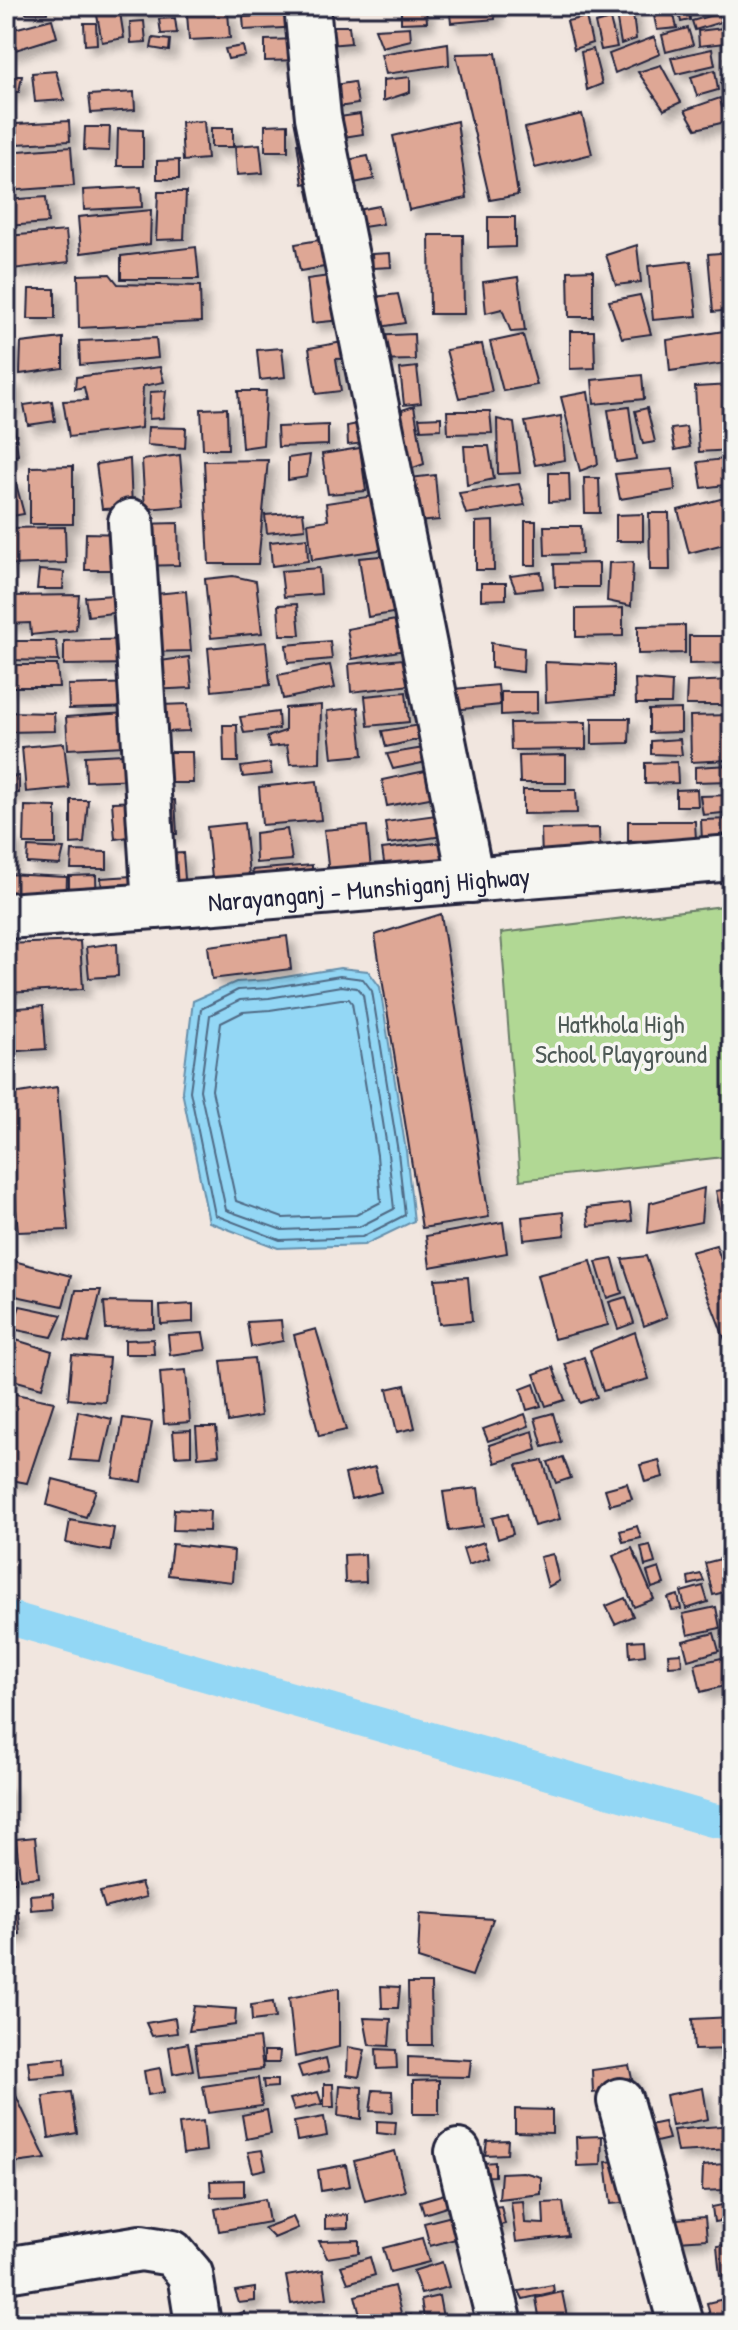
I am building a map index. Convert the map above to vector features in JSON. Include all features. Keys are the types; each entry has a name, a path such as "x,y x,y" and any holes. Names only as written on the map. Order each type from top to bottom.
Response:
{"street":[{"path":"307,6 318,117 471,880"},
{"path":"131,522 155,906"},
{"name":"Narayanganj - Munshiganj Highway","path":"6,916 732,858"},
{"path":"620,2101 681,2324"},
{"path":"458,2152 500,2324"},
{"path":"6,2270 141,2248 172,2253 190,2274 198,2324"}],"green space":[{"name":"Hatkhola High School Playground","path":"732,905 732,1156 520,1180 501,933"}],"water":[{"path":"340,968 368,971 380,987 414,1221 364,1245 278,1248 209,1222 182,1091 193,1001 236,982"}],"building":[{"path":"26,6 47,6 47,13 26,13"},
{"path":"119,6 124,38 102,42 96,10"},
{"path":"127,6 155,6 155,13 127,15"},
{"path":"401,6 426,6 427,22 401,23"},
{"path":"449,6 494,6 495,19 451,23"},
{"path":"632,6 636,39 621,44 615,9"},
{"path":"689,6 690,20 681,22 678,8"},
{"path":"673,11 677,28 657,30 654,16"},
{"path":"228,12 230,38 189,40 187,14"},
{"path":"301,13 302,27 244,30 243,17"},
{"path":"719,13 721,22 695,30 692,21"},
{"path":"726,13 732,13 732,37 729,37"},
{"path":"586,17 592,43 574,49 567,21"},
{"path":"175,18 177,33 161,34 159,19"},
{"path":"52,19 57,37 6,53 6,31"},
{"path":"610,19 617,47 601,50 595,23"},
{"path":"144,21 146,42 131,43 130,22"},
{"path":"84,23 96,23 97,44 85,45"},
{"path":"323,26 349,26 351,43 328,45"},
{"path":"410,27 411,40 382,47 375,29"},
{"path":"688,28 693,45 666,52 662,35"},
{"path":"723,28 725,43 699,46 698,31"},
{"path":"654,37 660,54 615,73 609,54"},
{"path":"153,38 170,40 169,51 151,48"},
{"path":"300,39 300,60 265,61 265,40"},
{"path":"448,43 449,65 386,74 381,54"},
{"path":"243,46 245,56 228,59 225,49"},
{"path":"593,49 602,84 587,90 581,52"},
{"path":"712,49 715,65 676,74 671,58"},
{"path":"496,53 518,195 490,200 456,54"},
{"path":"725,58 732,58 732,76 726,76"},
{"path":"661,65 681,102 664,110 638,72"},
{"path":"715,70 718,90 697,96 691,77"},
{"path":"56,71 64,100 35,102 32,73"},
{"path":"6,76 22,76 19,92 6,92"},
{"path":"410,77 410,92 383,101 383,80"},
{"path":"732,81 732,107 731,108 721,83"},
{"path":"354,82 358,104 331,108 327,86"},
{"path":"134,92 135,110 91,113 89,95"},
{"path":"720,98 725,122 696,129 685,110"},
{"path":"360,114 363,134 337,138 333,118"},
{"path":"582,114 592,154 535,168 525,128"},
{"path":"69,121 70,141 17,144 16,124"},
{"path":"204,121 207,159 183,161 181,122"},
{"path":"457,121 467,198 409,210 393,136"},
{"path":"288,124 288,151 265,151 265,125"},
{"path":"85,127 110,127 109,151 84,150"},
{"path":"211,128 233,128 233,147 211,147"},
{"path":"118,129 143,130 143,166 117,166"},
{"path":"319,140 325,181 303,184 297,143"},
{"path":"260,144 263,173 237,175 235,146"},
{"path":"71,147 74,186 6,191 6,152"},
{"path":"368,156 374,179 349,184 342,161"},
{"path":"179,160 179,179 157,179 157,161"},
{"path":"141,187 142,207 84,210 83,190"},
{"path":"158,192 186,192 184,239 156,240"},
{"path":"46,197 48,223 6,226 6,200"},
{"path":"379,206 383,224 350,229 346,212"},
{"path":"151,210 150,244 81,253 78,217"},
{"path":"488,217 515,217 515,247 488,248"},
{"path":"66,231 69,262 13,269 7,236"},
{"path":"429,235 463,235 464,314 430,314"},
{"path":"337,237 343,264 300,271 295,244"},
{"path":"637,245 641,282 616,285 606,255"},
{"path":"196,247 199,279 121,279 121,256"},
{"path":"732,252 732,310 713,312 708,254"},
{"path":"390,253 391,267 373,268 372,254"},
{"path":"691,261 697,316 653,320 648,266"},
{"path":"593,270 593,317 569,317 568,271"},
{"path":"110,274 118,284 200,286 201,322 79,328 78,275"},
{"path":"337,275 342,320 312,323 307,279"},
{"path":"518,277 525,331 511,332 502,309 486,313 483,282"},
{"path":"29,289 55,289 55,319 28,319"},
{"path":"398,294 405,323 367,329 366,298"},
{"path":"640,295 651,334 622,338 609,301"},
{"path":"570,331 594,331 595,368 570,369"},
{"path":"724,331 726,363 670,371 667,340"},
{"path":"414,334 415,360 371,361 369,336"},
{"path":"523,335 537,385 503,391 490,342"},
{"path":"63,338 63,368 20,374 21,343"},
{"path":"156,338 158,358 80,365 79,341"},
{"path":"354,340 356,358 336,359 341,391 316,394 309,348"},
{"path":"6,341 12,341 13,366 6,367"},
{"path":"482,344 492,392 459,398 446,350"},
{"path":"282,348 285,377 260,380 257,350"},
{"path":"160,367 164,382 143,386 141,428 69,437 63,401 87,400 84,387 75,389 76,377"},
{"path":"417,367 421,403 404,405 400,369"},
{"path":"642,375 644,399 594,404 592,380"},
{"path":"6,381 13,381 14,410 6,412"},
{"path":"732,385 732,450 699,452 695,387"},
{"path":"166,391 163,418 149,419 150,392"},
{"path":"238,391 266,391 263,445 242,448"},
{"path":"588,392 598,464 580,471 561,397"},
{"path":"52,401 55,421 28,425 24,405"},
{"path":"414,406 424,464 391,476 401,437 402,410"},
{"path":"629,407 636,459 616,462 608,410"},
{"path":"227,408 228,449 203,449 201,409"},
{"path":"647,408 655,442 643,444 635,411"},
{"path":"447,411 490,411 492,433 448,434"},
{"path":"561,416 565,460 535,465 525,422"},
{"path":"441,417 441,429 421,430 419,418"},
{"path":"13,418 18,455 6,459 6,420"},
{"path":"497,419 514,423 520,473 498,474"},
{"path":"378,420 381,441 348,445 347,426"},
{"path":"328,425 328,445 278,447 277,427"},
{"path":"148,427 186,428 185,448 147,445"},
{"path":"686,427 690,447 675,450 671,429"},
{"path":"464,446 489,446 494,479 467,485"},
{"path":"360,448 366,491 328,494 322,454"},
{"path":"180,455 184,506 145,509 142,460"},
{"path":"310,455 307,477 288,480 288,458"},
{"path":"732,458 732,484 702,488 698,462"},
{"path":"130,459 132,508 102,509 96,464"},
{"path":"268,460 258,564 209,564 204,461"},
{"path":"73,466 73,524 30,524 30,467"},
{"path":"673,469 675,490 620,499 615,474"},
{"path":"549,473 569,473 570,501 549,502"},
{"path":"435,475 439,520 406,523 402,479"},
{"path":"584,478 599,478 600,513 585,513"},
{"path":"15,480 24,514 6,517 6,482"},
{"path":"519,484 525,505 466,514 459,493"},
{"path":"387,494 399,547 312,560 308,523 328,520 326,503"},
{"path":"732,496 732,542 689,553 678,510"},
{"path":"303,512 305,529 267,533 265,515"},
{"path":"649,513 669,513 670,570 650,570"},
{"path":"643,514 643,541 616,541 616,515"},
{"path":"493,521 494,570 476,570 476,522"},
{"path":"525,521 536,521 536,565 525,565"},
{"path":"178,523 179,565 139,566 138,524"},
{"path":"544,526 581,526 582,554 545,555"},
{"path":"65,527 66,563 6,565 6,528"},
{"path":"86,533 125,534 125,570 85,570"},
{"path":"307,538 308,561 272,566 270,542"},
{"path":"402,554 405,611 368,617 359,558"},
{"path":"633,562 631,606 607,601 609,563"},
{"path":"599,563 599,587 555,587 554,564"},
{"path":"319,568 321,594 284,597 281,571"},
{"path":"39,570 64,572 63,589 37,589"},
{"path":"541,572 543,588 516,591 510,576"},
{"path":"233,576 256,581 262,633 211,638 205,579"},
{"path":"481,583 506,583 506,599 481,600"},
{"path":"186,591 191,651 150,652 145,595"},
{"path":"128,594 129,611 88,616 85,597"},
{"path":"79,595 76,630 31,635 30,623 6,624 6,596"},
{"path":"297,604 300,635 280,635 278,605"},
{"path":"623,608 623,636 576,637 576,609"},
{"path":"417,616 423,647 352,659 347,629"},
{"path":"685,625 685,653 638,654 638,626"},
{"path":"689,636 732,636 732,663 689,664"},
{"path":"135,639 135,664 64,665 64,641"},
{"path":"6,641 56,641 59,661 6,660"},
{"path":"330,641 332,659 288,663 286,645"},
{"path":"266,642 270,685 212,691 208,648"},
{"path":"491,643 524,648 523,672 491,668"},
{"path":"189,657 192,688 150,690 146,663"},
{"path":"425,657 428,683 351,692 349,664"},
{"path":"545,662 614,665 614,696 546,702"},
{"path":"6,665 57,665 59,687 6,687"},
{"path":"330,665 335,688 283,699 278,675"},
{"path":"635,679 672,682 671,704 636,704"},
{"path":"732,680 732,705 686,705 687,682"},
{"path":"136,683 137,707 69,709 68,685"},
{"path":"498,685 500,705 444,711 442,690"},
{"path":"406,692 409,722 368,726 365,696"},
{"path":"501,692 537,692 537,713 501,715"},
{"path":"188,704 189,731 161,732 160,705"},
{"path":"321,705 320,763 290,764 287,745 270,747 267,737 285,731 285,708"},
{"path":"358,707 363,755 332,758 327,711"},
{"path":"681,709 681,732 649,733 649,710"},
{"path":"6,712 54,713 55,731 7,732"},
{"path":"141,712 143,745 68,749 66,717"},
{"path":"278,712 279,729 244,733 240,717"},
{"path":"730,715 729,760 691,762 690,716"},
{"path":"592,718 630,718 629,743 592,744"},
{"path":"586,722 586,749 511,750 510,723"},
{"path":"432,723 438,735 386,747 382,731"},
{"path":"223,725 237,725 238,762 224,762"},
{"path":"680,739 682,755 651,754 651,741"},
{"path":"64,743 69,788 26,792 22,747"},
{"path":"442,745 446,758 393,769 387,754"},
{"path":"164,752 192,752 193,783 165,783"},
{"path":"142,753 141,779 86,781 85,756"},
{"path":"566,755 566,783 520,783 519,756"},
{"path":"677,762 678,783 645,784 645,763"},
{"path":"270,763 272,774 243,777 241,767"},
{"path":"730,765 731,781 695,782 695,767"},
{"path":"435,769 440,796 387,806 382,780"},
{"path":"19,776 19,793 6,794 6,777"},
{"path":"317,781 321,820 262,825 259,787"},
{"path":"697,789 698,806 676,806 676,790"},
{"path":"523,790 576,790 577,813 523,814"},
{"path":"732,795 732,812 703,815 700,796"},
{"path":"71,800 88,800 84,843 71,844"},
{"path":"175,800 177,834 159,834 159,801"},
{"path":"143,801 143,835 115,839 112,802"},
{"path":"25,806 56,807 56,844 24,844"},
{"path":"443,814 450,835 388,844 385,822"},
{"path":"732,819 732,841 702,841 701,820"},
{"path":"628,821 695,821 696,840 628,841"},
{"path":"244,823 250,885 213,889 207,827"},
{"path":"367,826 371,870 329,874 324,830"},
{"path":"599,828 600,859 542,859 541,829"},
{"path":"287,829 292,860 256,863 255,833"},
{"path":"6,837 14,838 13,864 6,864"},
{"path":"453,841 455,862 385,869 382,849"},
{"path":"28,847 64,849 60,865 27,863"},
{"path":"72,851 107,852 107,869 71,869"},
{"path":"183,853 186,892 168,892 165,854"},
{"path":"312,865 312,882 255,886 252,870"},
{"path":"6,874 67,877 66,911 6,908"},
{"path":"96,875 97,909 69,909 69,876"},
{"path":"148,875 103,906 101,878"},
{"path":"441,914 489,1217 422,1228 375,935"},
{"path":"287,936 291,969 212,979 208,946"},
{"path":"80,941 83,989 6,993 6,944"},
{"path":"117,943 118,976 89,978 86,947"},
{"path":"43,1006 46,1049 6,1052 6,1009"},
{"path":"57,1087 68,1230 18,1232 6,1095"},
{"path":"704,1188 701,1222 648,1233 650,1203"},
{"path":"732,1188 732,1218 722,1220 716,1191"},
{"path":"630,1203 632,1221 589,1226 587,1208"},
{"path":"563,1212 565,1235 524,1240 522,1217"},
{"path":"503,1222 507,1253 430,1267 426,1236"},
{"path":"716,1245 732,1291 732,1358 691,1252"},
{"path":"646,1256 667,1317 644,1326 622,1259"},
{"path":"6,1259 71,1276 63,1306 6,1294"},
{"path":"613,1259 622,1293 607,1298 596,1262"},
{"path":"591,1261 608,1325 554,1339 537,1275"},
{"path":"468,1277 472,1321 439,1324 435,1279"},
{"path":"76,1290 101,1290 88,1343 65,1340"},
{"path":"626,1297 634,1323 618,1329 609,1302"},
{"path":"104,1302 154,1303 154,1328 106,1329"},
{"path":"193,1304 193,1322 161,1324 160,1306"},
{"path":"20,1306 62,1315 52,1337 12,1329"},
{"path":"281,1320 283,1341 251,1347 247,1322"},
{"path":"316,1329 346,1430 319,1436 294,1335"},
{"path":"635,1332 649,1379 603,1391 590,1350"},
{"path":"203,1333 206,1350 170,1355 168,1335"},
{"path":"153,1339 154,1354 125,1354 125,1340"},
{"path":"16,1340 52,1351 42,1388 6,1378"},
{"path":"72,1355 109,1358 105,1402 68,1399"},
{"path":"584,1357 597,1397 580,1403 565,1364"},
{"path":"254,1358 261,1416 228,1422 221,1361"},
{"path":"553,1367 565,1400 546,1406 534,1374"},
{"path":"186,1370 190,1422 164,1424 160,1372"},
{"path":"534,1384 541,1406 527,1410 521,1389"},
{"path":"405,1385 415,1428 397,1432 387,1389"},
{"path":"6,1392 54,1402 27,1483 6,1479"},
{"path":"78,1411 112,1419 102,1462 70,1460"},
{"path":"553,1413 561,1442 543,1447 535,1418"},
{"path":"525,1414 529,1426 488,1441 483,1429"},
{"path":"123,1418 152,1422 142,1482 113,1478"},
{"path":"196,1427 216,1427 219,1455 198,1457"},
{"path":"191,1430 191,1455 175,1456 173,1431"},
{"path":"533,1431 537,1450 495,1463 489,1445"},
{"path":"563,1457 571,1478 556,1483 548,1462"},
{"path":"543,1460 560,1519 534,1526 517,1465"},
{"path":"659,1460 663,1477 645,1482 640,1465"},
{"path":"375,1467 381,1492 351,1499 345,1474"},
{"path":"53,1479 96,1490 86,1517 47,1505"},
{"path":"627,1483 632,1499 610,1505 605,1489"},
{"path":"478,1488 483,1526 449,1531 443,1492"},
{"path":"174,1509 210,1511 209,1531 173,1530"},
{"path":"508,1514 513,1534 498,1539 492,1518"},
{"path":"70,1520 114,1528 110,1551 66,1543"},
{"path":"637,1526 641,1538 623,1542 620,1531"},
{"path":"484,1542 489,1558 468,1565 463,1549"},
{"path":"172,1544 234,1551 232,1582 168,1575"},
{"path":"650,1545 655,1563 645,1566 641,1547"},
{"path":"632,1548 654,1599 634,1607 613,1556"},
{"path":"365,1554 366,1582 345,1583 344,1555"},
{"path":"553,1554 559,1581 548,1587 540,1557"},
{"path":"732,1556 732,1590 713,1595 705,1563"},
{"path":"659,1568 664,1584 652,1588 647,1572"},
{"path":"701,1574 704,1581 689,1585 688,1577"},
{"path":"703,1586 708,1602 686,1609 681,1592"},
{"path":"678,1595 681,1609 672,1610 668,1598"},
{"path":"625,1598 633,1616 615,1624 606,1606"},
{"path":"716,1607 720,1628 688,1635 683,1614"},
{"path":"714,1633 719,1651 688,1660 683,1641"},
{"path":"644,1640 645,1655 630,1657 629,1641"},
{"path":"681,1653 682,1665 669,1666 668,1654"},
{"path":"726,1657 732,1684 701,1692 695,1664"},
{"path":"6,1785 10,1785 10,1817 6,1817"},
{"path":"6,1828 12,1828 13,1862 6,1863"},
{"path":"35,1837 39,1877 20,1879 16,1839"},
{"path":"15,1868 16,1882 6,1882 6,1869"},
{"path":"141,1883 146,1897 105,1908 100,1892"},
{"path":"53,1893 54,1908 31,1910 30,1895"},
{"path":"18,1911 20,1934 6,1935 6,1913"},
{"path":"420,1914 493,1919 472,1976 418,1959"},
{"path":"408,1983 431,1983 432,2045 409,2045"},
{"path":"381,1986 400,1987 398,2008 382,2008"},
{"path":"339,1988 339,2047 295,2057 289,1998"},
{"path":"273,2002 275,2018 252,2021 251,2005"},
{"path":"194,2006 236,2009 235,2025 189,2031"},
{"path":"732,2017 732,2049 694,2050 692,2019"},
{"path":"175,2018 177,2033 152,2036 146,2023"},
{"path":"364,2018 391,2019 389,2046 369,2045"},
{"path":"259,2038 263,2069 199,2076 195,2045"},
{"path":"188,2043 193,2070 173,2074 169,2047"},
{"path":"348,2047 365,2050 359,2077 347,2075"},
{"path":"376,2049 396,2050 397,2068 377,2069"},
{"path":"264,2051 280,2051 279,2063 264,2063"},
{"path":"408,2057 471,2060 469,2077 408,2076"},
{"path":"65,2058 66,2075 30,2078 28,2061"},
{"path":"326,2058 329,2071 302,2077 298,2066"},
{"path":"629,2065 634,2088 593,2093 592,2070"},
{"path":"160,2068 164,2092 148,2095 144,2071"},
{"path":"6,2075 46,2159 6,2164"},
{"path":"258,2078 262,2106 208,2113 203,2086"},
{"path":"263,2080 277,2080 277,2087 264,2088"},
{"path":"439,2080 439,2114 413,2114 413,2081"},
{"path":"324,2084 333,2084 334,2107 324,2107"},
{"path":"340,2085 362,2087 361,2119 338,2116"},
{"path":"703,2088 708,2119 672,2126 666,2095"},
{"path":"373,2090 392,2091 393,2112 370,2111"},
{"path":"71,2092 77,2133 49,2138 43,2096"},
{"path":"318,2092 322,2104 294,2110 290,2099"},
{"path":"515,2109 552,2110 552,2133 515,2132"},
{"path":"267,2110 271,2134 246,2139 242,2115"},
{"path":"324,2117 327,2136 297,2141 294,2122"},
{"path":"203,2121 206,2151 183,2154 179,2124"},
{"path":"377,2121 396,2122 395,2135 377,2133"},
{"path":"664,2122 669,2139 643,2145 639,2127"},
{"path":"731,2125 732,2149 677,2152 673,2130"},
{"path":"602,2136 601,2165 577,2166 576,2137"},
{"path":"508,2140 507,2154 485,2155 487,2141"},
{"path":"262,2150 266,2169 253,2172 248,2152"},
{"path":"395,2151 405,2191 365,2201 354,2161"},
{"path":"631,2159 642,2201 611,2204 606,2162"},
{"path":"495,2162 495,2176 470,2177 470,2164"},
{"path":"723,2164 723,2190 702,2191 703,2166"},
{"path":"727,2164 732,2164 732,2191 729,2191"},
{"path":"346,2165 350,2186 321,2191 318,2170"},
{"path":"523,2172 541,2177 541,2194 499,2199 501,2173"},
{"path":"244,2180 244,2196 211,2197 210,2181"},
{"path":"455,2191 459,2203 424,2214 420,2201"},
{"path":"265,2199 269,2222 219,2231 215,2209"},
{"path":"523,2201 525,2223 544,2224 543,2203 563,2202 568,2236 516,2242 511,2202"},
{"path":"732,2203 732,2219 714,2222 712,2207"},
{"path":"501,2206 505,2224 482,2229 479,2209"},
{"path":"464,2213 470,2235 430,2246 424,2223"},
{"path":"348,2215 348,2228 325,2229 325,2216"},
{"path":"293,2217 298,2228 274,2238 264,2228"},
{"path":"705,2217 707,2239 663,2242 661,2220"},
{"path":"422,2238 429,2262 390,2272 383,2248"},
{"path":"359,2240 359,2253 327,2258 319,2241"},
{"path":"730,2244 732,2275 720,2276 717,2246"},
{"path":"370,2257 375,2275 348,2283 341,2266"},
{"path":"442,2262 449,2287 421,2294 413,2271"},
{"path":"323,2270 327,2298 291,2304 286,2276"},
{"path":"553,2285 554,2292 523,2299 519,2291"},
{"path":"394,2286 401,2313 362,2323 355,2296"},
{"path":"255,2288 255,2301 239,2303 235,2291"},
{"path":"562,2292 567,2317 540,2322 536,2298"},
{"path":"439,2296 444,2323 425,2324 421,2300"},
{"path":"732,2297 732,2324 712,2324 707,2303"},
{"path":"244,2312 247,2324 227,2324 225,2317"},
{"path":"411,2315 415,2324 373,2323"}],"waterway":[{"path":"6,1617 712,1820 732,1823"}]}
